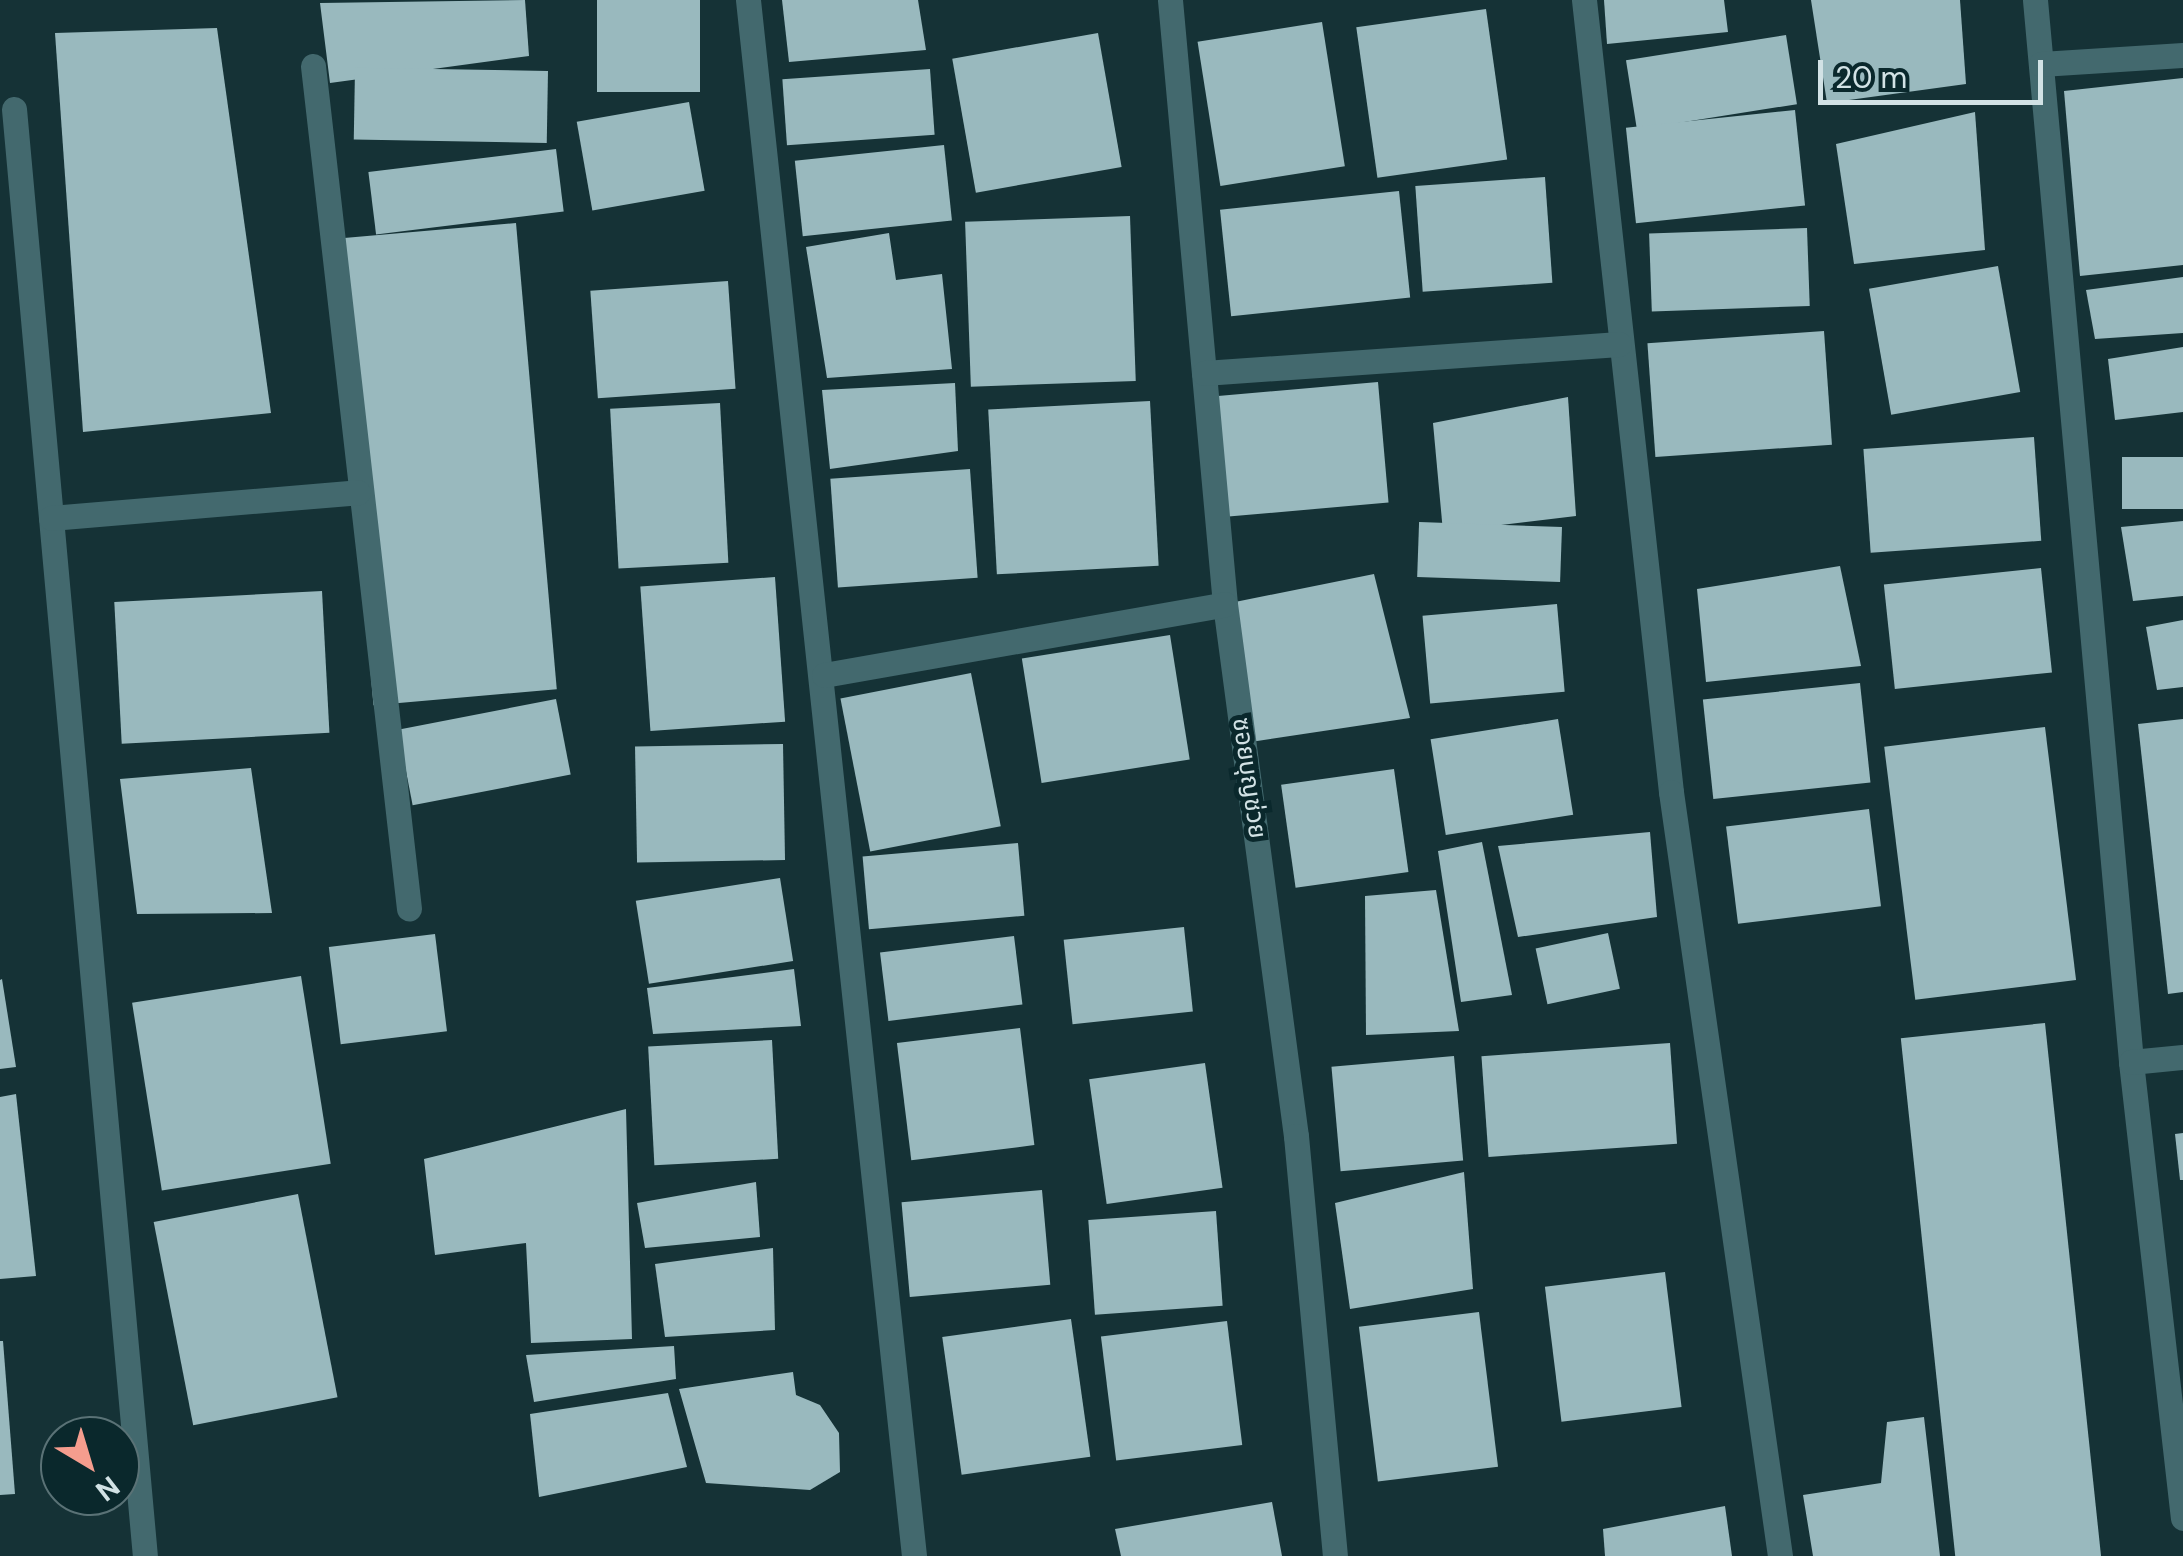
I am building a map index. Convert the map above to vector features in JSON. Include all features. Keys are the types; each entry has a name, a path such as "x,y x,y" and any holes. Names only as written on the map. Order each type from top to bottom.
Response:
{"street":[{"path":"748,0 824,676 914,1556"},
{"name":"ซอยบุญช่วย","path":"1170,0 1225,604 1296,1136 1335,1556"},
{"path":"1584,0 1671,792 1780,1556"},
{"path":"2035,0 2132,1062 2183,1518"},
{"path":"2041,64 2183,55"},
{"path":"313,66 358,492 409,909"},
{"path":"14,109 145,1556"},
{"path":"1204,373 1619,344"},
{"path":"51,518 358,492"},
{"path":"824,676 1225,604"},
{"path":"2132,1062 2183,1057"}],"building":[{"path":"525,0 529,56 330,83 320,3"},
{"path":"597,0 700,0 700,92 597,92"},
{"path":"782,0 918,0 926,50 789,62"},
{"path":"1604,0 1724,0 1728,32 1607,44"},
{"path":"1811,0 1960,0 1966,84 1827,103"},
{"path":"1486,9 1507,160 1377,178 1356,27"},
{"path":"1322,22 1345,166 1220,186 1198,42"},
{"path":"217,28 271,413 83,432 55,33"},
{"path":"1098,33 1122,167 976,193 952,59"},
{"path":"1786,35 1797,104 1637,129 1626,60"},
{"path":"355,68 548,71 547,143 354,140"},
{"path":"930,69 935,135 787,145 782,79"},
{"path":"2183,78 2183,265 2080,276 2064,91"},
{"path":"689,102 705,191 592,210 577,122"},
{"path":"1795,110 1805,205 1636,223 1626,128"},
{"path":"1975,112 1985,250 1854,264 1836,144"},
{"path":"944,145 952,221 803,236 795,161"},
{"path":"556,149 564,212 376,235 368,172"},
{"path":"1545,177 1552,283 1423,292 1415,186"},
{"path":"1399,191 1410,297 1231,316 1220,210"},
{"path":"1130,216 1136,381 971,387 965,222"},
{"path":"516,223 557,689 373,705 333,239"},
{"path":"1807,228 1810,306 1652,311 1649,234"},
{"path":"889,233 896,280 942,274 952,369 827,378 806,247"},
{"path":"1998,266 2020,392 1891,415 1869,289"},
{"path":"2183,277 2183,333 2095,339 2086,290"},
{"path":"728,281 736,389 598,398 590,291"},
{"path":"1824,331 1832,445 1655,457 1647,343"},
{"path":"2183,347 2183,412 2115,420 2108,359"},
{"path":"1378,382 1389,503 1217,518 1207,397"},
{"path":"955,383 958,451 830,469 822,390"},
{"path":"1568,397 1576,516 1443,532 1433,423"},
{"path":"1150,401 1159,566 997,574 988,409"},
{"path":"720,403 728,563 619,569 610,409"},
{"path":"2034,437 2041,541 1871,553 1863,449"},
{"path":"2122,457 2183,457 2183,509 2122,509"},
{"path":"970,469 978,578 838,588 830,479"},
{"path":"2183,521 2183,596 2133,601 2121,527"},
{"path":"1419,522 1562,527 1560,582 1417,577"},
{"path":"1840,566 1861,666 1706,682 1697,589"},
{"path":"2041,568 2052,672 1895,689 1884,585"},
{"path":"1374,574 1410,718 1244,743 1225,604"},
{"path":"775,577 785,722 650,731 640,586"},
{"path":"322,591 329,733 122,744 114,602"},
{"path":"1557,604 1565,692 1430,703 1423,616"},
{"path":"2183,620 2183,687 2157,690 2146,627"},
{"path":"1170,635 1190,759 1042,783 1022,658"},
{"path":"971,673 1001,826 870,852 840,698"},
{"path":"1860,683 1870,782 1713,799 1703,700"},
{"path":"556,699 571,775 413,805 398,730"},
{"path":"1558,719 1573,815 1446,835 1431,739"},
{"path":"2183,719 2183,992 2168,994 2138,724"},
{"path":"2045,727 2076,980 1915,1000 1884,747"},
{"path":"783,744 785,860 637,863 635,747"},
{"path":"251,768 272,913 137,914 120,779"},
{"path":"1394,769 1408,872 1296,888 1281,785"},
{"path":"1869,809 1881,906 1738,924 1726,827"},
{"path":"1650,832 1657,917 1518,937 1498,846"},
{"path":"1482,842 1512,995 1461,1002 1438,851"},
{"path":"1018,843 1024,916 869,929 863,857"},
{"path":"780,878 793,961 649,984 636,901"},
{"path":"1436,890 1459,1031 1366,1035 1365,896"},
{"path":"1184,927 1193,1012 1073,1024 1064,940"},
{"path":"1608,933 1620,989 1547,1004 1536,948"},
{"path":"435,934 447,1031 341,1044 329,947"},
{"path":"1014,936 1022,1004 888,1021 880,952"},
{"path":"794,969 801,1026 653,1034 647,988"},
{"path":"301,976 331,1164 162,1190 132,1003"},
{"path":"0,980 16,1067 0,1069"},
{"path":"2045,1023 2101,1556 1955,1556 1901,1038"},
{"path":"1020,1028 1034,1145 911,1160 897,1043"},
{"path":"772,1040 778,1159 654,1165 648,1046"},
{"path":"1670,1043 1677,1144 1489,1157 1481,1056"},
{"path":"1454,1056 1463,1161 1341,1171 1331,1067"},
{"path":"1205,1063 1223,1188 1107,1204 1089,1079"},
{"path":"16,1094 36,1276 0,1279 0,1097"},
{"path":"626,1109 632,1339 531,1343 526,1243 435,1255 424,1159"},
{"path":"2183,1133 2183,1180 2180,1180 2175,1134"},
{"path":"1464,1172 1473,1289 1350,1309 1335,1203"},
{"path":"756,1182 760,1237 645,1248 637,1203"},
{"path":"1042,1190 1050,1285 910,1297 902,1202"},
{"path":"298,1194 337,1397 193,1425 154,1222"},
{"path":"1216,1211 1223,1306 1095,1315 1088,1220"},
{"path":"773,1248 775,1330 665,1337 655,1264"},
{"path":"1665,1272 1682,1407 1561,1422 1545,1287"},
{"path":"1479,1312 1498,1467 1378,1482 1359,1327"},
{"path":"1071,1319 1090,1457 962,1475 942,1337"},
{"path":"1227,1321 1242,1445 1116,1461 1101,1336"},
{"path":"0,1341 15,1494 0,1495"},
{"path":"674,1346 676,1379 534,1402 526,1355"},
{"path":"793,1372 796,1395 820,1405 839,1433 840,1472 810,1490 706,1483 679,1389"},
{"path":"668,1393 687,1467 539,1497 530,1414"},
{"path":"1924,1417 1940,1556 1813,1556 1803,1495 1881,1483 1887,1422"},
{"path":"1272,1502 1282,1556 1121,1556 1115,1529"},
{"path":"1725,1506 1732,1556 1605,1556 1603,1529"}]}
